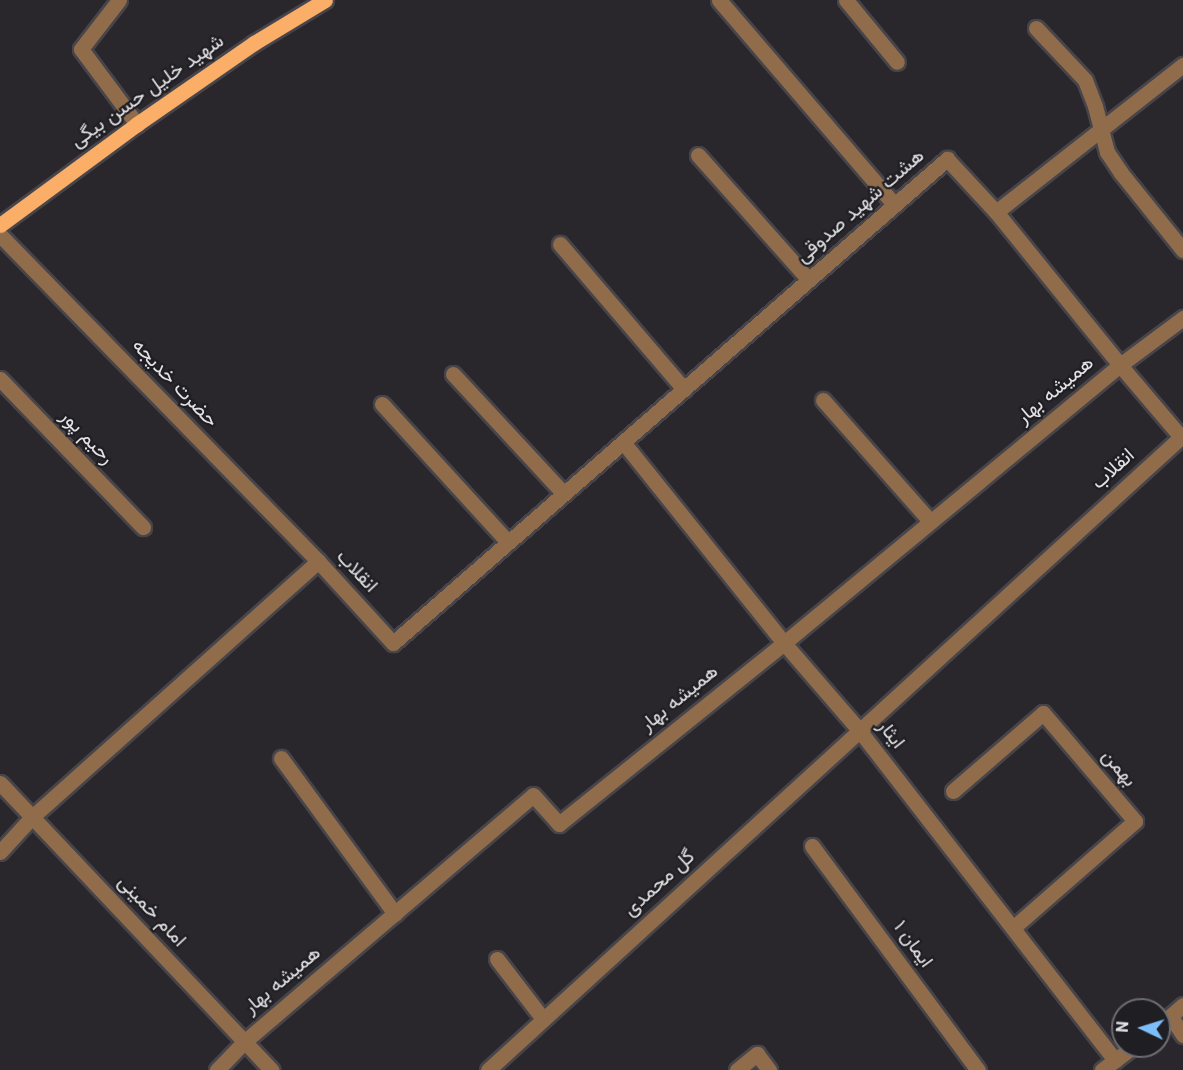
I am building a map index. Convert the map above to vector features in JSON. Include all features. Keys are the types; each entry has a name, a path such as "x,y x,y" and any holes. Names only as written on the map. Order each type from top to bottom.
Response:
{"main road":[{"name":"شهید خلیل حسن بیگی","path":"0,225 137,124 254,44 325,0"}],"street":[{"path":"119,0 81,50 137,124"},
{"path":"719,0 895,205"},
{"path":"846,0 897,62"},
{"path":"1036,28 1085,80 1107,152 1121,173 1183,250"},
{"path":"996,212 1183,65"},
{"path":"698,155 809,280"},
{"name":"هشت شهید صدوقی","path":"623,442 947,159 996,212"},
{"name":"انقلاب","path":"859,730 1181,436 1120,365 996,212"},
{"name":"حضرت خدیجه","path":"0,236 318,561"},
{"path":"560,244 684,389"},
{"name":"همیشه بهار","path":"217,1070 244,1042 533,795 559,824 784,643 1120,365 1183,318"},
{"path":"453,374 564,494"},
{"name":"رحیم پور","path":"0,379 143,527"},
{"path":"823,400 930,521"},
{"path":"382,404 508,542"},
{"name":"انقلاب","path":"0,852 32,817 318,561 393,643 623,442"},
{"name":"ایثار","path":"623,442 784,643 859,730 1116,1060"},
{"name":"بهمن","path":"953,791 1043,713 1134,821 1014,927"},
{"name":"گل محمدی","path":"488,1070 859,730"},
{"path":"281,758 394,914"},
{"name":"امام خمینی","path":"0,783 271,1070"},
{"name":"ایمان ۱","path":"812,846 978,1070"},
{"path":"497,959 543,1019"},
{"path":"1171,1016 1183,1005"},
{"path":"737,1070 757,1054 769,1070"},
{"path":"1102,1070 1119,1058"}]}
